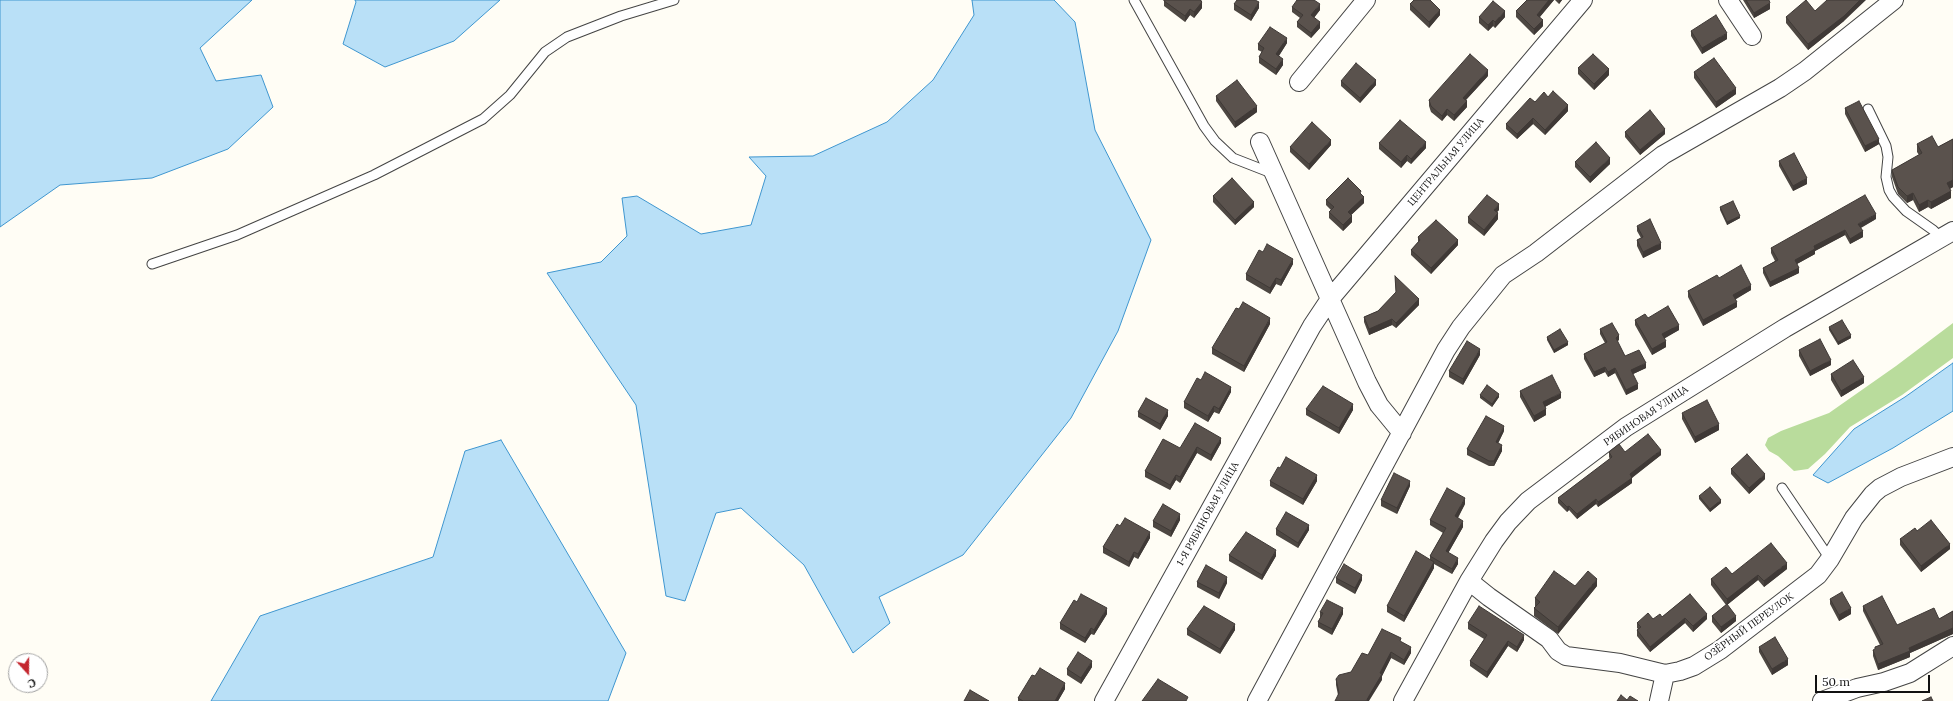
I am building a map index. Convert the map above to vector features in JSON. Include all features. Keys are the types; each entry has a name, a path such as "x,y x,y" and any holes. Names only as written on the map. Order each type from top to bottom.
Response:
{"street":[{"path":"1299,82 1366,0"},
{"name":"ЦЕНТРАЛЬНАЯ УЛИЦА","path":"1312,326 1330,299 1583,0"},
{"path":"1728,0 1752,36"},
{"path":"1256,701 1446,350 1461,327 1503,275 1536,253 1663,155 1780,88 1805,71 1894,0"},
{"path":"1260,142 1373,394 1379,405 1402,433"},
{"name":"РЯБИНОВАЯ УЛИЦА","path":"1403,701 1469,581 1494,541 1508,522 1528,502 1626,427 1785,328 1947,235"},
{"name":"1-Я РЯБИНОВАЯ УЛИЦА","path":"1104,701 1312,326"},
{"name":"ОЗЁРНЫЙ ПЕРЕУЛОК","path":"1469,581 1489,597 1549,639 1558,651 1566,656 1620,663 1665,674 1694,666 1720,650 1818,575 1830,559 1854,518 1873,494 1880,488 1901,477 1953,457"},
{"path":"1822,701 1857,688 1884,682 1910,673 1953,646"},
{"path":"1659,701 1665,674"}],"lane":[{"path":"152,264 238,235 374,175 483,119 510,95 545,52 567,37 621,16 674,0"},
{"path":"1134,0 1204,126 1215,141 1233,158 1275,175"},
{"path":"1868,109 1886,146 1888,157 1886,177 1889,190 1893,197 1906,211 1933,230 1947,235"},
{"path":"1782,488 1830,559"}],"green space":[{"path":"1953,323 1953,358 1902,395 1850,427 1825,454 1808,469 1794,471 1778,456 1769,451 1765,445 1768,438 1781,431 1829,413 1896,366"}],"water":[{"path":"0,0 252,0 200,48 216,81 261,75 273,107 228,149 152,178 60,185 0,227"},
{"path":"355,0 500,0 454,41 385,67 343,44 356,2"},
{"path":"972,0 1054,0 1075,22 1095,130 1151,240 1118,331 1071,418 963,555 879,597 890,623 853,653 804,565 741,508 716,513 685,601 666,596 636,405 547,273 601,262 627,236 622,198 637,196 701,234 751,225 766,176 749,157 813,156 887,122 933,80 974,15"},
{"path":"1953,363 1953,411 1893,448 1828,483 1813,475 1854,429 1905,397"},
{"path":"501,440 626,653 608,701 211,701 260,616 433,557 465,451"}],"building":[{"path":"1164,0 1200,0 1202,2 1194,12 1190,9 1185,16"},
{"path":"1237,0 1255,0 1259,2 1251,15 1234,4"},
{"path":"1297,0 1314,0 1320,4 1311,15 1320,22 1311,33 1297,22 1303,15 1292,7"},
{"path":"1414,0 1430,0 1440,10 1429,22 1410,4"},
{"path":"1527,0 1549,0 1537,15 1543,20 1534,29 1516,11"},
{"path":"1746,0 1769,0 1770,3 1754,13"},
{"path":"1806,0 1815,11 1827,0 1860,0 1844,16 1808,44 1786,17"},
{"path":"1493,1 1505,11 1495,22 1493,20 1488,25 1479,17"},
{"path":"1716,15 1727,33 1702,48 1691,31"},
{"path":"1270,27 1287,38 1276,54 1283,59 1276,69 1259,57 1264,48 1258,44"},
{"path":"1470,54 1488,70 1463,98 1467,101 1454,115 1447,109 1442,116 1431,106 1429,100"},
{"path":"1593,54 1609,69 1594,84 1578,68"},
{"path":"1714,58 1736,88 1716,102 1694,72"},
{"path":"1356,63 1376,80 1360,98 1341,81"},
{"path":"1237,80 1257,106 1235,122 1216,96"},
{"path":"1553,91 1568,105 1545,130 1533,118 1517,134 1506,124 1530,98 1535,102 1544,92 1548,97"},
{"path":"1859,101 1879,139 1865,146 1845,108"},
{"path":"1650,110 1665,129 1640,150 1625,132"},
{"path":"1400,120 1426,142 1411,159 1407,155 1401,162 1379,143"},
{"path":"1312,122 1331,140 1309,164 1290,147"},
{"path":"1932,136 1938,147 1953,139 1953,180 1947,183 1951,191 1931,202 1928,200 1919,205 1913,193 1907,196 1898,187 1892,170 1922,153 1917,144"},
{"path":"1596,142 1610,158 1590,177 1575,162"},
{"path":"1794,153 1807,178 1793,186 1779,161"},
{"path":"1232,178 1254,202 1235,220 1213,196"},
{"path":"1348,178 1361,191 1360,193 1364,197 1348,212 1352,216 1343,225 1329,212 1334,207 1326,200"},
{"path":"1487,195 1499,204 1494,210 1498,213 1484,230 1468,217"},
{"path":"1865,195 1876,214 1858,224 1863,231 1850,239 1845,230 1814,246 1815,249 1795,260 1799,268 1770,282 1763,268 1778,260 1771,248"},
{"path":"1733,201 1740,216 1727,222 1720,207"},
{"path":"1650,219 1661,243 1643,252 1637,240 1643,237 1637,226"},
{"path":"1436,220 1458,240 1431,268 1411,250 1420,240 1418,237"},
{"path":"1267,244 1293,259 1281,280 1276,278 1270,288 1246,274 1259,250 1263,252"},
{"path":"1741,265 1751,285 1733,295 1737,302 1703,320 1688,291 1717,275 1719,278"},
{"path":"1395,276 1419,299 1396,323 1392,319 1369,329 1364,317 1378,311 1396,292"},
{"path":"1243,302 1270,318 1244,366 1212,348 1236,308 1239,309"},
{"path":"1668,306 1679,325 1662,334 1666,341 1652,349 1635,320 1645,314 1648,318"},
{"path":"1842,320 1851,335 1838,342 1829,327"},
{"path":"1612,323 1619,335 1616,338 1625,356 1639,350 1646,363 1631,370 1638,384 1626,390 1615,368 1608,372 1605,367 1594,372 1584,354 1607,342 1600,329"},
{"path":"1560,329 1568,342 1554,350 1547,337"},
{"path":"1820,339 1831,360 1810,371 1799,350"},
{"path":"1467,341 1480,349 1463,379 1449,371"},
{"path":"1853,360 1864,377 1841,391 1831,374"},
{"path":"1205,372 1231,387 1219,409 1214,406 1208,416 1184,402 1197,378 1201,380"},
{"path":"1552,375 1561,393 1543,402 1546,409 1534,416 1520,391"},
{"path":"1487,385 1499,394 1492,404 1480,395"},
{"path":"1323,386 1353,404 1339,428 1306,409"},
{"path":"1146,398 1168,410 1160,424 1138,412"},
{"path":"1707,400 1719,424 1695,437 1682,413"},
{"path":"1486,416 1504,426 1496,442 1502,445 1494,461 1489,461 1467,449"},
{"path":"1195,423 1221,438 1211,455 1197,447 1180,477 1176,475 1170,485 1145,471 1163,439 1180,448"},
{"path":"1648,434 1661,450 1630,474 1632,478 1598,502 1596,499 1577,514 1558,498 1612,457 1609,452 1619,444 1625,452"},
{"path":"1747,454 1765,474 1749,488 1731,469"},
{"path":"1286,457 1317,475 1303,499 1270,481"},
{"path":"1394,473 1410,481 1397,508 1381,500"},
{"path":"1710,487 1721,500 1710,509 1699,496"},
{"path":"1447,488 1465,498 1455,516 1463,521 1446,551 1458,558 1452,569 1430,556 1446,528 1430,520"},
{"path":"1163,504 1180,514 1171,531 1153,521"},
{"path":"1286,512 1309,525 1298,543 1276,529"},
{"path":"1125,518 1150,532 1138,554 1134,552 1129,562 1103,547 1117,524 1120,526"},
{"path":"1931,520 1950,544 1921,566 1900,539 1915,528 1917,531"},
{"path":"1246,532 1276,550 1262,575 1229,555"},
{"path":"1771,543 1787,563 1764,581 1758,575 1727,599 1711,579 1726,567 1732,574"},
{"path":"1416,551 1434,562 1404,616 1387,606"},
{"path":"1344,564 1362,575 1355,588 1336,578"},
{"path":"1206,565 1227,577 1219,593 1197,582"},
{"path":"1554,571 1575,586 1588,571 1597,579 1558,627 1534,608 1540,602 1535,598"},
{"path":"1842,592 1851,608 1839,615 1830,599"},
{"path":"1081,594 1107,608 1094,630 1091,628 1085,638 1060,623 1074,600 1077,602"},
{"path":"1690,594 1707,614 1693,626 1685,618 1650,647 1637,630 1641,627 1637,623 1648,613 1653,619 1660,614 1662,617"},
{"path":"1882,596 1897,625 1934,608 1939,619 1953,611 1953,628 1909,648 1910,651 1878,664 1873,650 1875,647 1883,644 1863,606"},
{"path":"1327,600 1343,608 1332,629 1318,622 1323,613 1320,612"},
{"path":"1727,604 1736,616 1721,627 1712,616"},
{"path":"1204,606 1235,624 1220,649 1187,629"},
{"path":"1479,606 1524,635 1517,647 1508,641 1487,672 1470,661 1487,635 1468,623"},
{"path":"1382,629 1401,638 1400,641 1411,647 1404,660 1391,652 1380,673 1382,674 1366,701 1335,701 1339,693 1336,679 1339,675 1351,672 1362,653 1368,655"},
{"path":"1775,637 1788,659 1772,669 1759,647"},
{"path":"1078,652 1092,661 1081,678 1067,669"},
{"path":"1040,668 1065,683 1055,701 1023,701 1018,698 1032,675 1035,676"},
{"path":"1158,679 1188,697 1186,701 1142,701"},
{"path":"970,690 989,701 964,701"},
{"path":"1621,695 1627,700 1630,696 1638,701 1617,701"},
{"path":"1931,697 1933,701 1922,701"}]}
